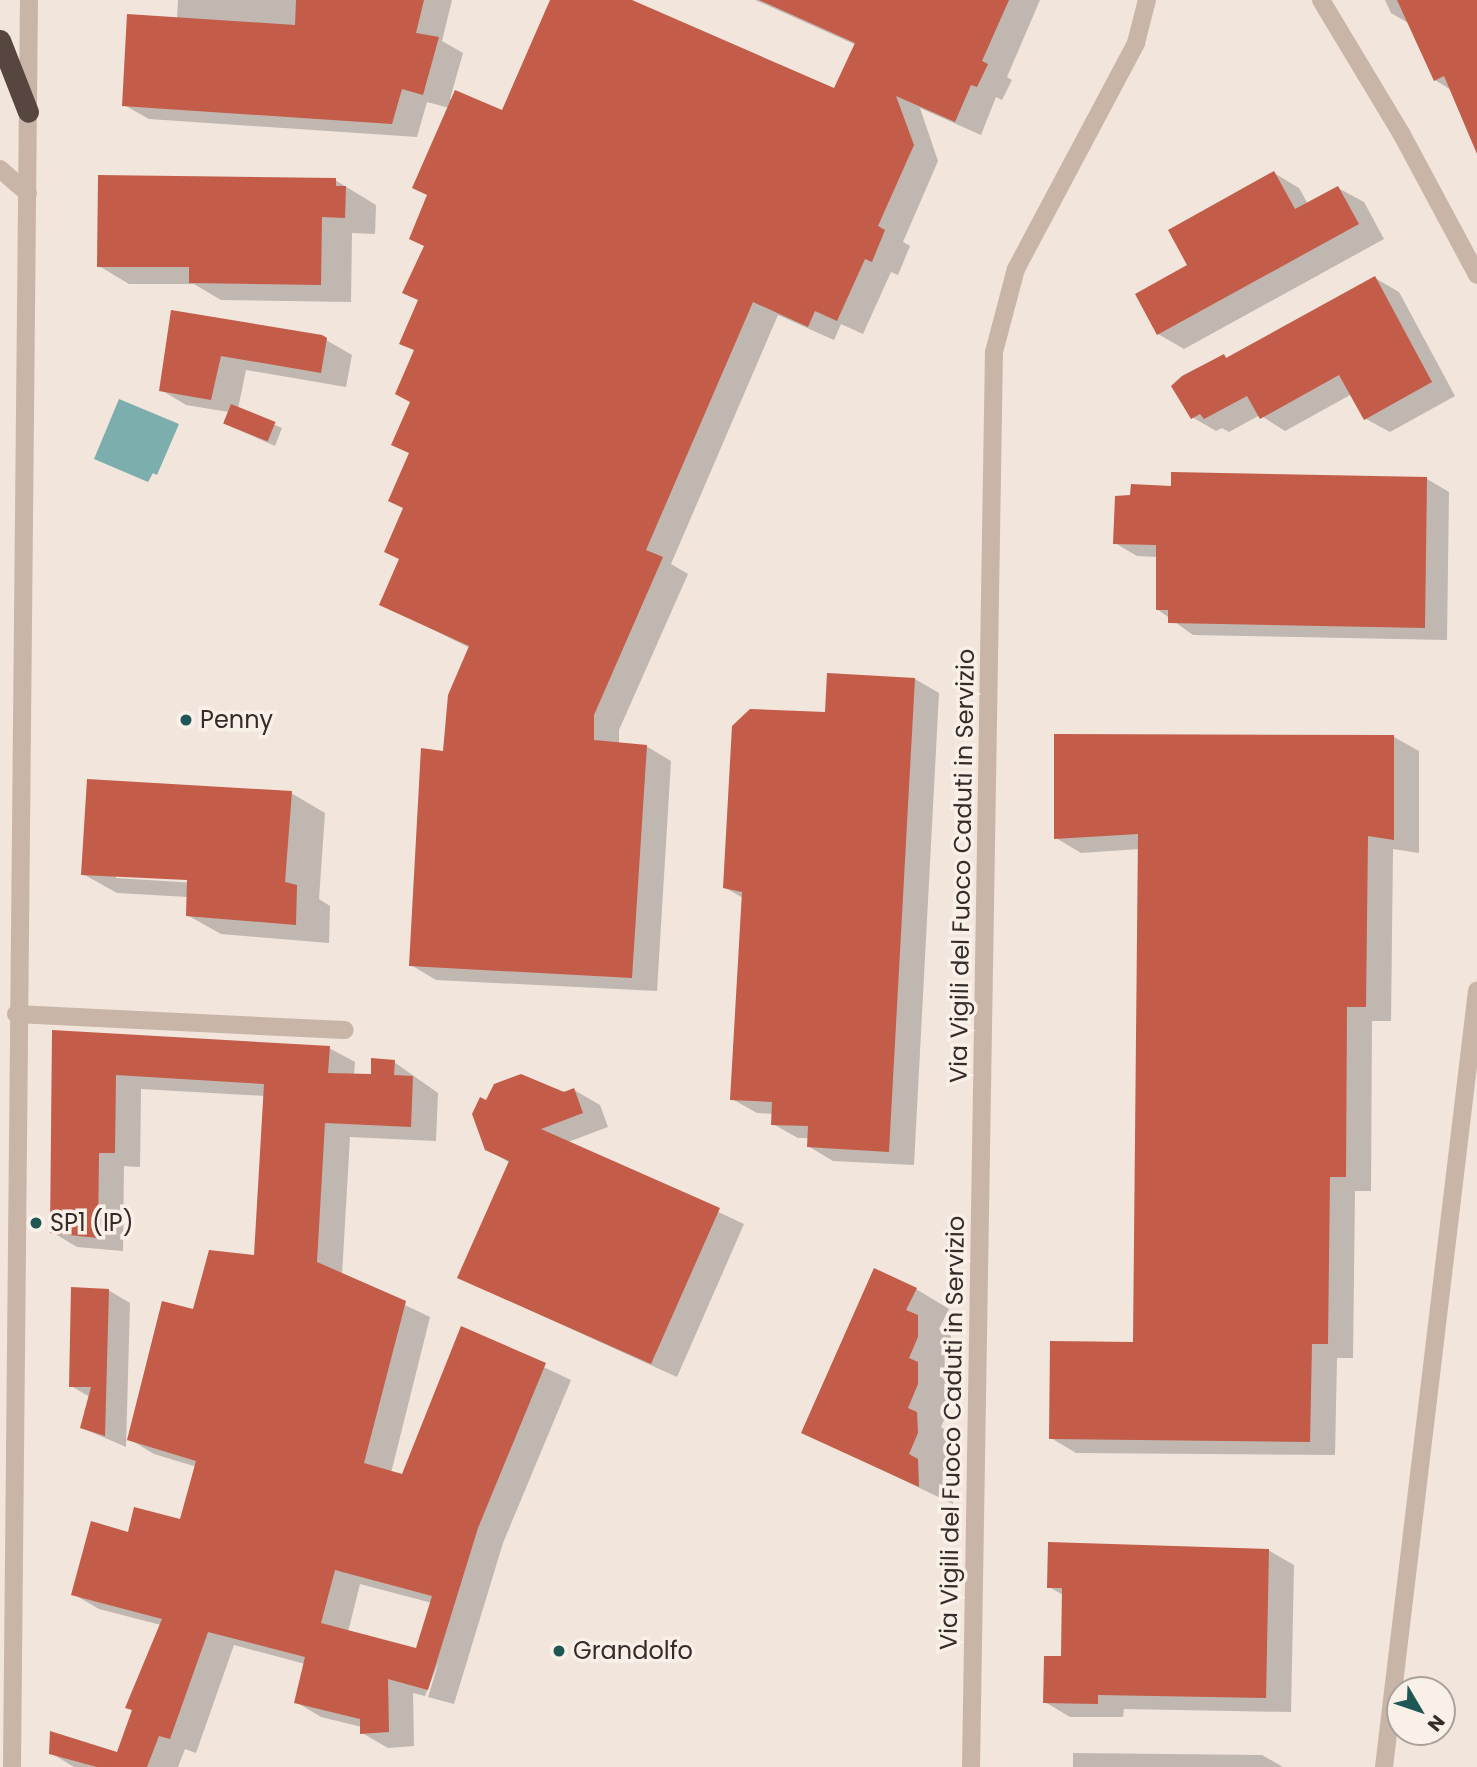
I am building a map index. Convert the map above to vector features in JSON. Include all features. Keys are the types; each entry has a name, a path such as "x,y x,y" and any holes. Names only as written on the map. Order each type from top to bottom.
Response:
{"highway":[{"path":"0,40 28,112"}],"street":[{"path":"12,1767 16,1014 29,0"},
{"name":"Via Vigili del Fuoco Caduti in Servizio","path":"971,1767 994,352 1016,269 1136,43 1147,0"},
{"path":"1321,0 1401,133 1477,275"},
{"path":"0,169 28,192"},
{"path":"1384,1767 1477,990"},
{"path":"16,1014 345,1030"}],"water":[{"path":"119,399 179,424 157,475 153,473 148,482 94,459"}],"building":[{"path":"296,0 424,0 416,33 439,37 423,95 402,89 392,124 122,106 127,14 295,25"},
{"path":"550,0 632,0 834,88 855,43 759,0 1009,0 982,61 988,64 977,87 971,85 955,122 896,96 914,145 878,226 885,230 872,262 865,259 837,321 815,311 808,327 753,302 646,550 663,557 594,715 594,740 647,745 632,978 409,966 421,748 443,751 448,695 469,646 379,605 399,559 384,552 403,508 388,501 409,453 391,445 410,402 395,394 414,350 399,344 418,300 402,293 424,246 409,239 427,195 412,188 455,90 502,110"},
{"path":"1397,0 1477,0 1477,154 1444,76 1434,81"},
{"path":"1274,171 1295,209 1338,186 1359,224 1157,335 1135,294 1187,265 1168,230"},
{"path":"98,175 336,178 336,186 346,186 345,218 322,217 321,285 189,283 189,267 97,267"},
{"path":"1375,276 1432,382 1364,420 1339,375 1260,419 1247,396 1204,419 1200,414 1191,419 1171,386 1182,376 1224,354 1226,358"},
{"path":"171,310 322,335 327,338 321,373 221,356 211,400 159,391"},
{"path":"231,404 276,422 268,441 223,423"},
{"path":"1171,472 1427,477 1425,628 1168,623 1168,610 1156,610 1156,545 1113,544 1115,496 1130,495 1131,484 1171,486"},
{"path":"827,673 915,678 889,1152 807,1147 808,1126 771,1125 772,1102 730,1100 742,892 723,888 732,726 750,709 825,712"},
{"path":"1054,734 1394,735 1394,840 1368,836 1366,1007 1347,1007 1346,1177 1330,1177 1328,1344 1312,1344 1310,1442 1049,1439 1050,1341 1133,1342 1138,834 1054,839"},
{"path":"87,779 292,791 285,882 297,885 296,925 186,916 187,880 81,875"},
{"path":"52,1030 330,1046 328,1073 371,1074 371,1058 395,1060 394,1075 413,1076 411,1127 325,1123 317,1262 406,1301 364,1463 402,1474 461,1326 546,1363 478,1528 428,1690 388,1679 389,1732 360,1734 360,1719 294,1703 305,1657 208,1632 170,1739 159,1736 147,1767 97,1767 49,1754 50,1731 117,1752 132,1710 125,1708 162,1619 71,1595 91,1521 128,1532 134,1507 180,1519 196,1461 127,1440 162,1301 193,1309 209,1250 254,1255 264,1084 116,1075 115,1153 99,1153 98,1238 50,1233","holes":["335,1570 432,1596 416,1648 321,1623"]},
{"path":"521,1074 564,1092 574,1088 583,1113 541,1129 720,1208 651,1364 457,1278 509,1161 485,1150 472,1114 480,1097 486,1100 494,1084"},
{"path":"874,1268 917,1288 906,1310 918,1315 918,1337 909,1358 918,1362 918,1384 908,1408 917,1412 918,1433 909,1454 918,1459 919,1487 801,1433"},
{"path":"71,1287 109,1289 105,1436 80,1428 91,1387 69,1387"},
{"path":"1048,1542 1269,1549 1266,1698 1098,1695 1098,1704 1043,1703 1044,1656 1061,1656 1062,1588 1047,1588"}],"place":[{"name":"Penny","path":"186,720"},
{"name":"SP1 (IP)","path":"36,1223"},
{"name":"Grandolfo","path":"559,1651"}]}
